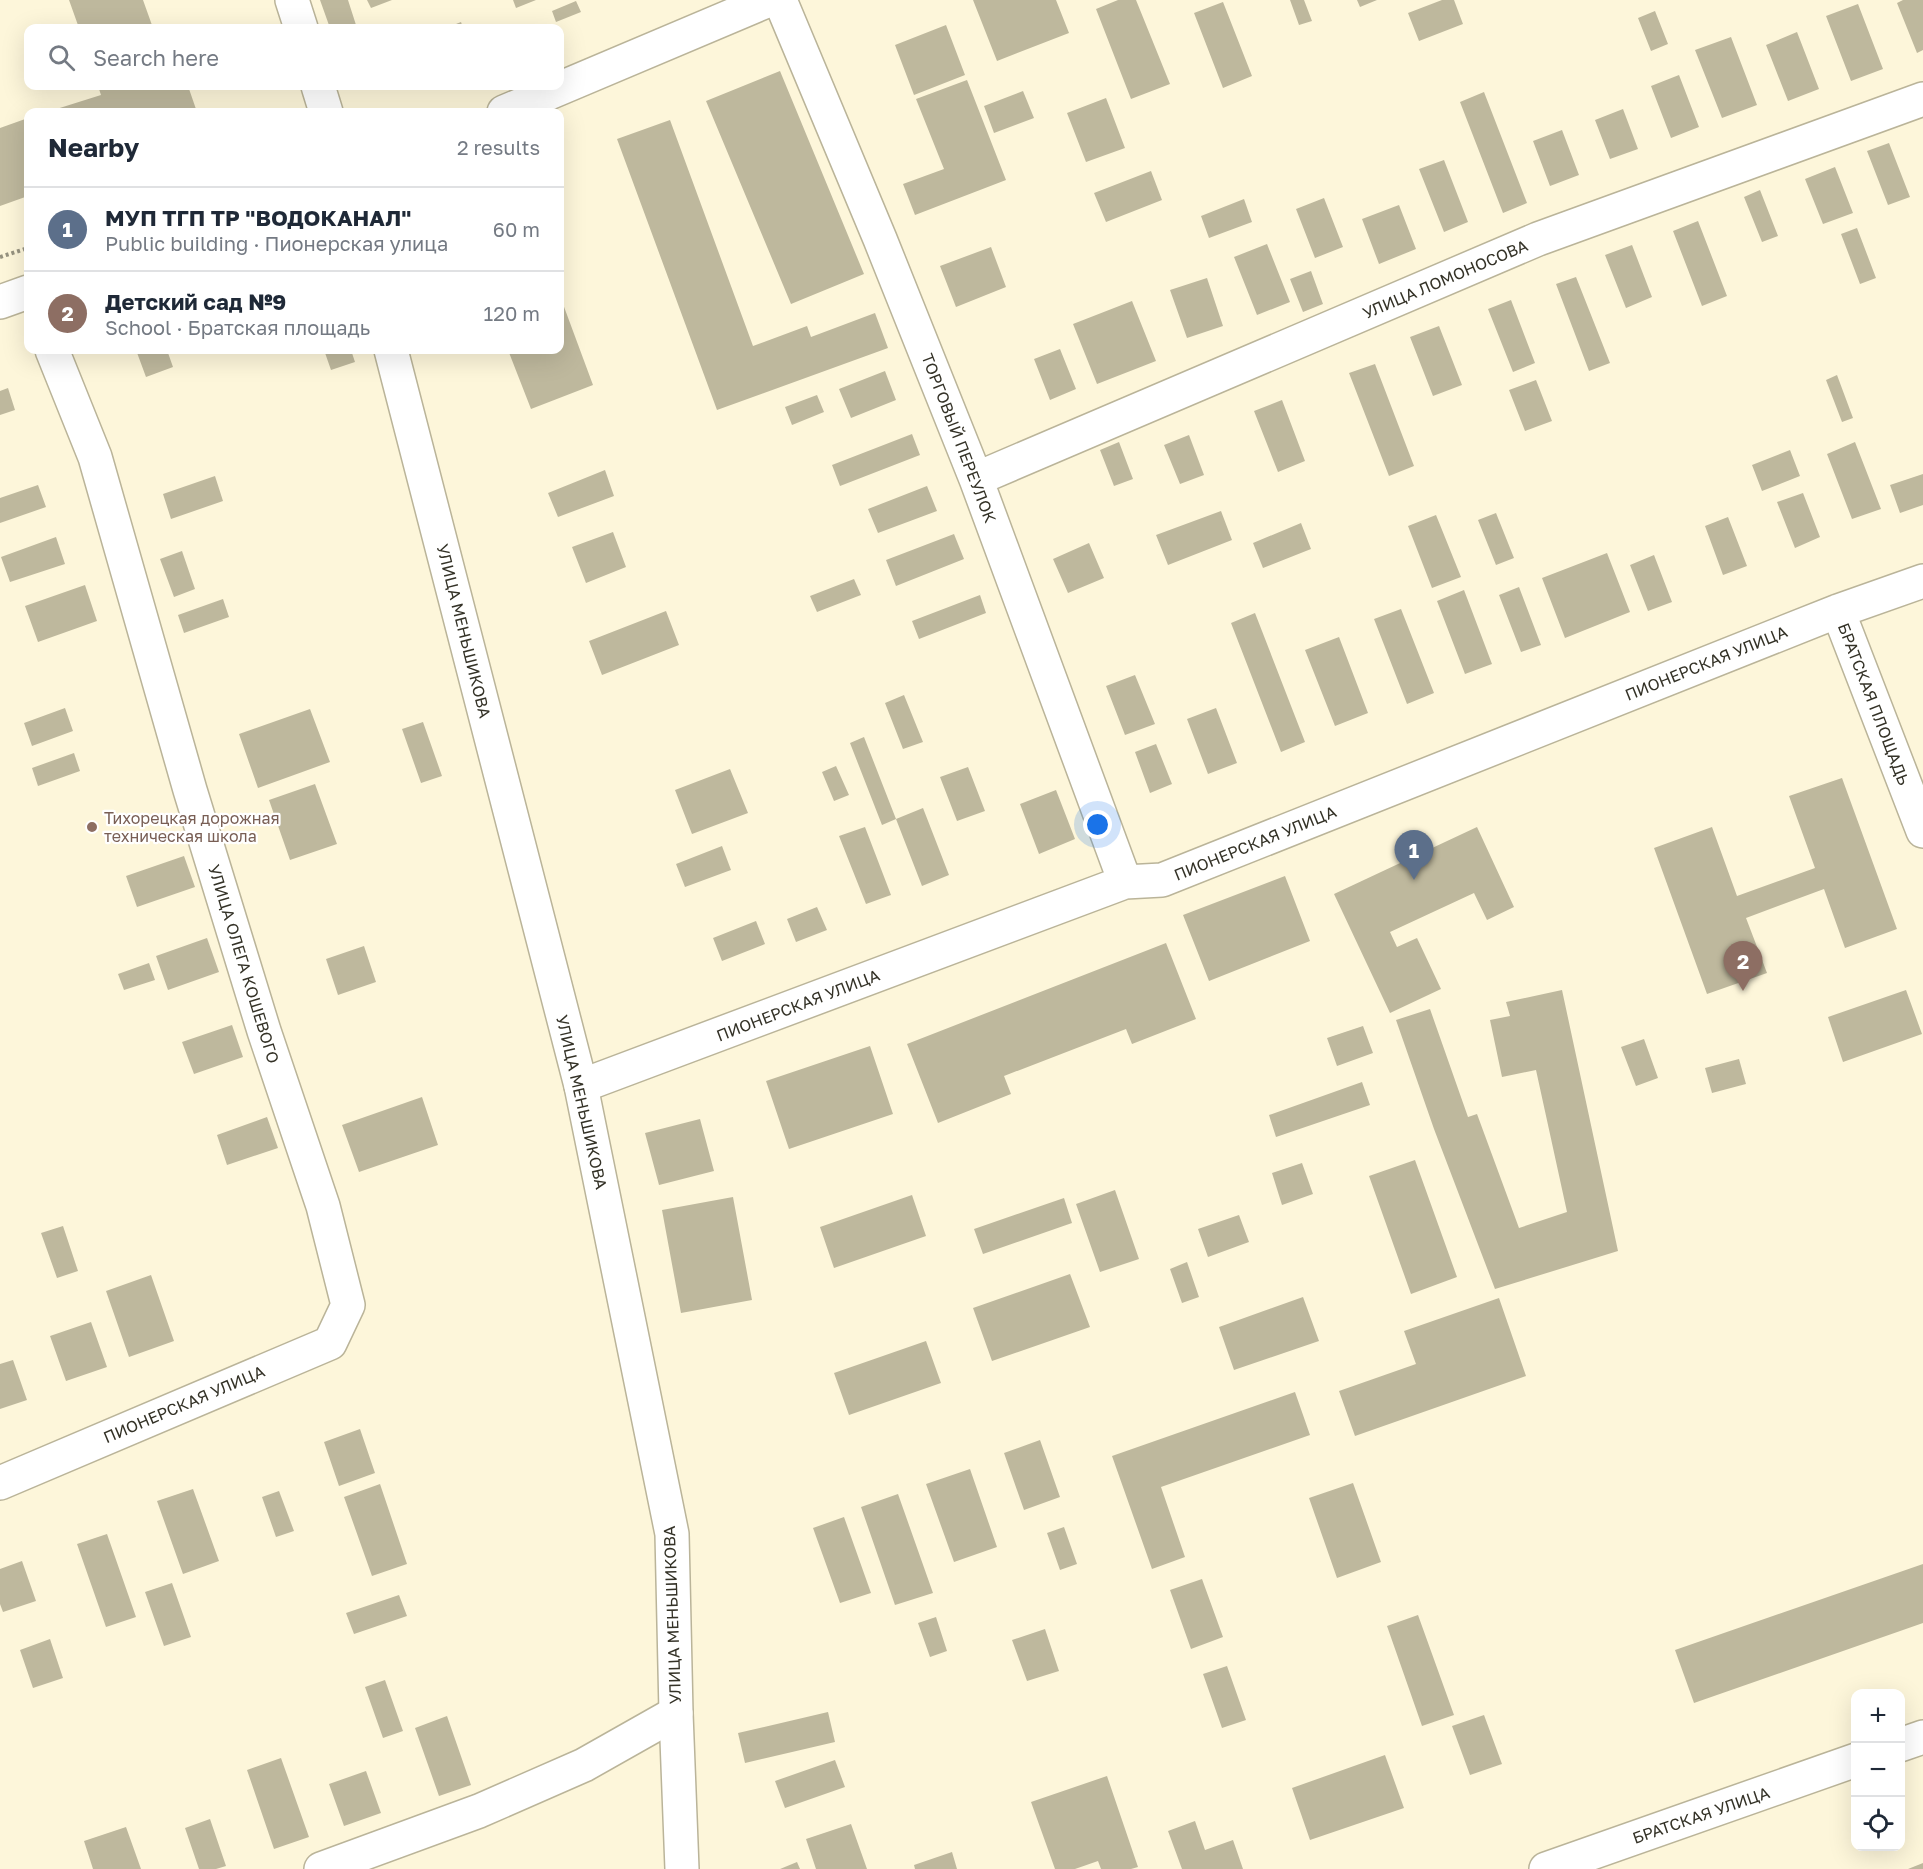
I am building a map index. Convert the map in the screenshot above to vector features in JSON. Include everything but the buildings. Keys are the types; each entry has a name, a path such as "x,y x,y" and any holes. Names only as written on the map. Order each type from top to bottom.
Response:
{"street":[{"path":"292,0 300,24"},
{"path":"564,87 769,0"},
{"name":"ТОРГОВЫЙ ПЕРЕУЛОК","path":"780,0 880,239 976,479 1125,882"},
{"path":"319,90 325,108"},
{"path":"513,108 556,90"},
{"name":"УЛИЦА ЛОМОНОСОВА","path":"976,479 1538,239 1923,99"},
{"path":"0,302 24,293"},
{"name":"УЛИЦА ОЛЕГА КОШЕВОГО","path":"54,354 95,457 190,790 264,1030 324,1206 348,1305"},
{"name":"УЛИЦА МЕНЬШИКОВА","path":"392,354 581,1086 672,1534 682,1869"},
{"name":"ПИОНЕРСКАЯ УЛИЦА","path":"581,1086 1125,882 1162,880 1838,611 1923,581"},
{"name":"БРАТСКАЯ ПЛОЩАДЬ","path":"1838,611 1923,831"},
{"name":"ПИОНЕРСКАЯ УЛИЦА","path":"0,1483 330,1342 348,1305"},
{"path":"321,1869 479,1811 574,1770 676,1713"},
{"path":"1905,1743 1923,1737"},
{"name":"БРАТСКАЯ УЛИЦА","path":"1546,1869 1851,1762"}],"path":[{"path":"0,257 24,250"}],"place":[{"name":"Тихорецкая дорожная техническая школа","path":"92,827"},
{"name":"МУП ТГП ТР \"ВОДОКАНАЛ\"","path":"1414,880"},
{"name":"Детский сад №9","path":"1743,991"}]}
